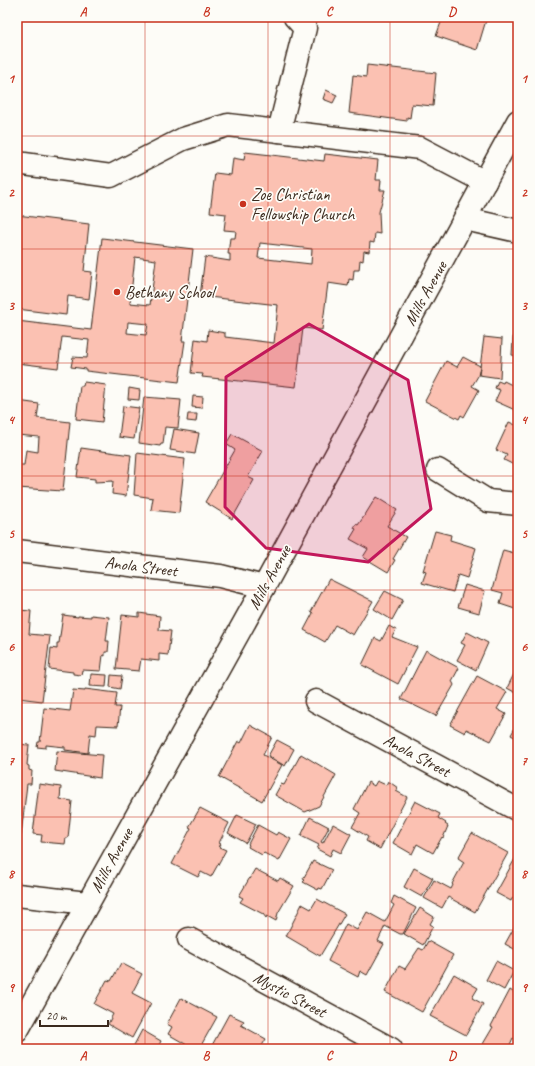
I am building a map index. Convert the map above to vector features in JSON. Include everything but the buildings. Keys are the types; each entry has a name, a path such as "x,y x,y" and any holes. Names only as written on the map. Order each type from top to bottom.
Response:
{"main road":[{"path":"279,132 305,28 295,17"},
{"name":"Mills Avenue","path":"17,1031 264,587 518,121"},
{"path":"17,163 111,176 183,139 228,125 420,148 485,182"},
{"path":"465,219 518,231"},
{"path":"438,470 488,501 518,504"},
{"name":"Anola Street","path":"17,551 220,576 264,587"},
{"name":"Anola Street","path":"316,701 518,810"},
{"path":"17,895 87,903"},
{"name":"Mystic Street","path":"189,939 391,1049"}],"highlighted area":[{"path":"309,324 408,380 431,509 368,562 266,548 225,507 226,377"}],"place":[{"name":"Zoe Christian Fellowship Church","path":"243,204"},
{"name":"Bethany School","path":"117,292"}]}
